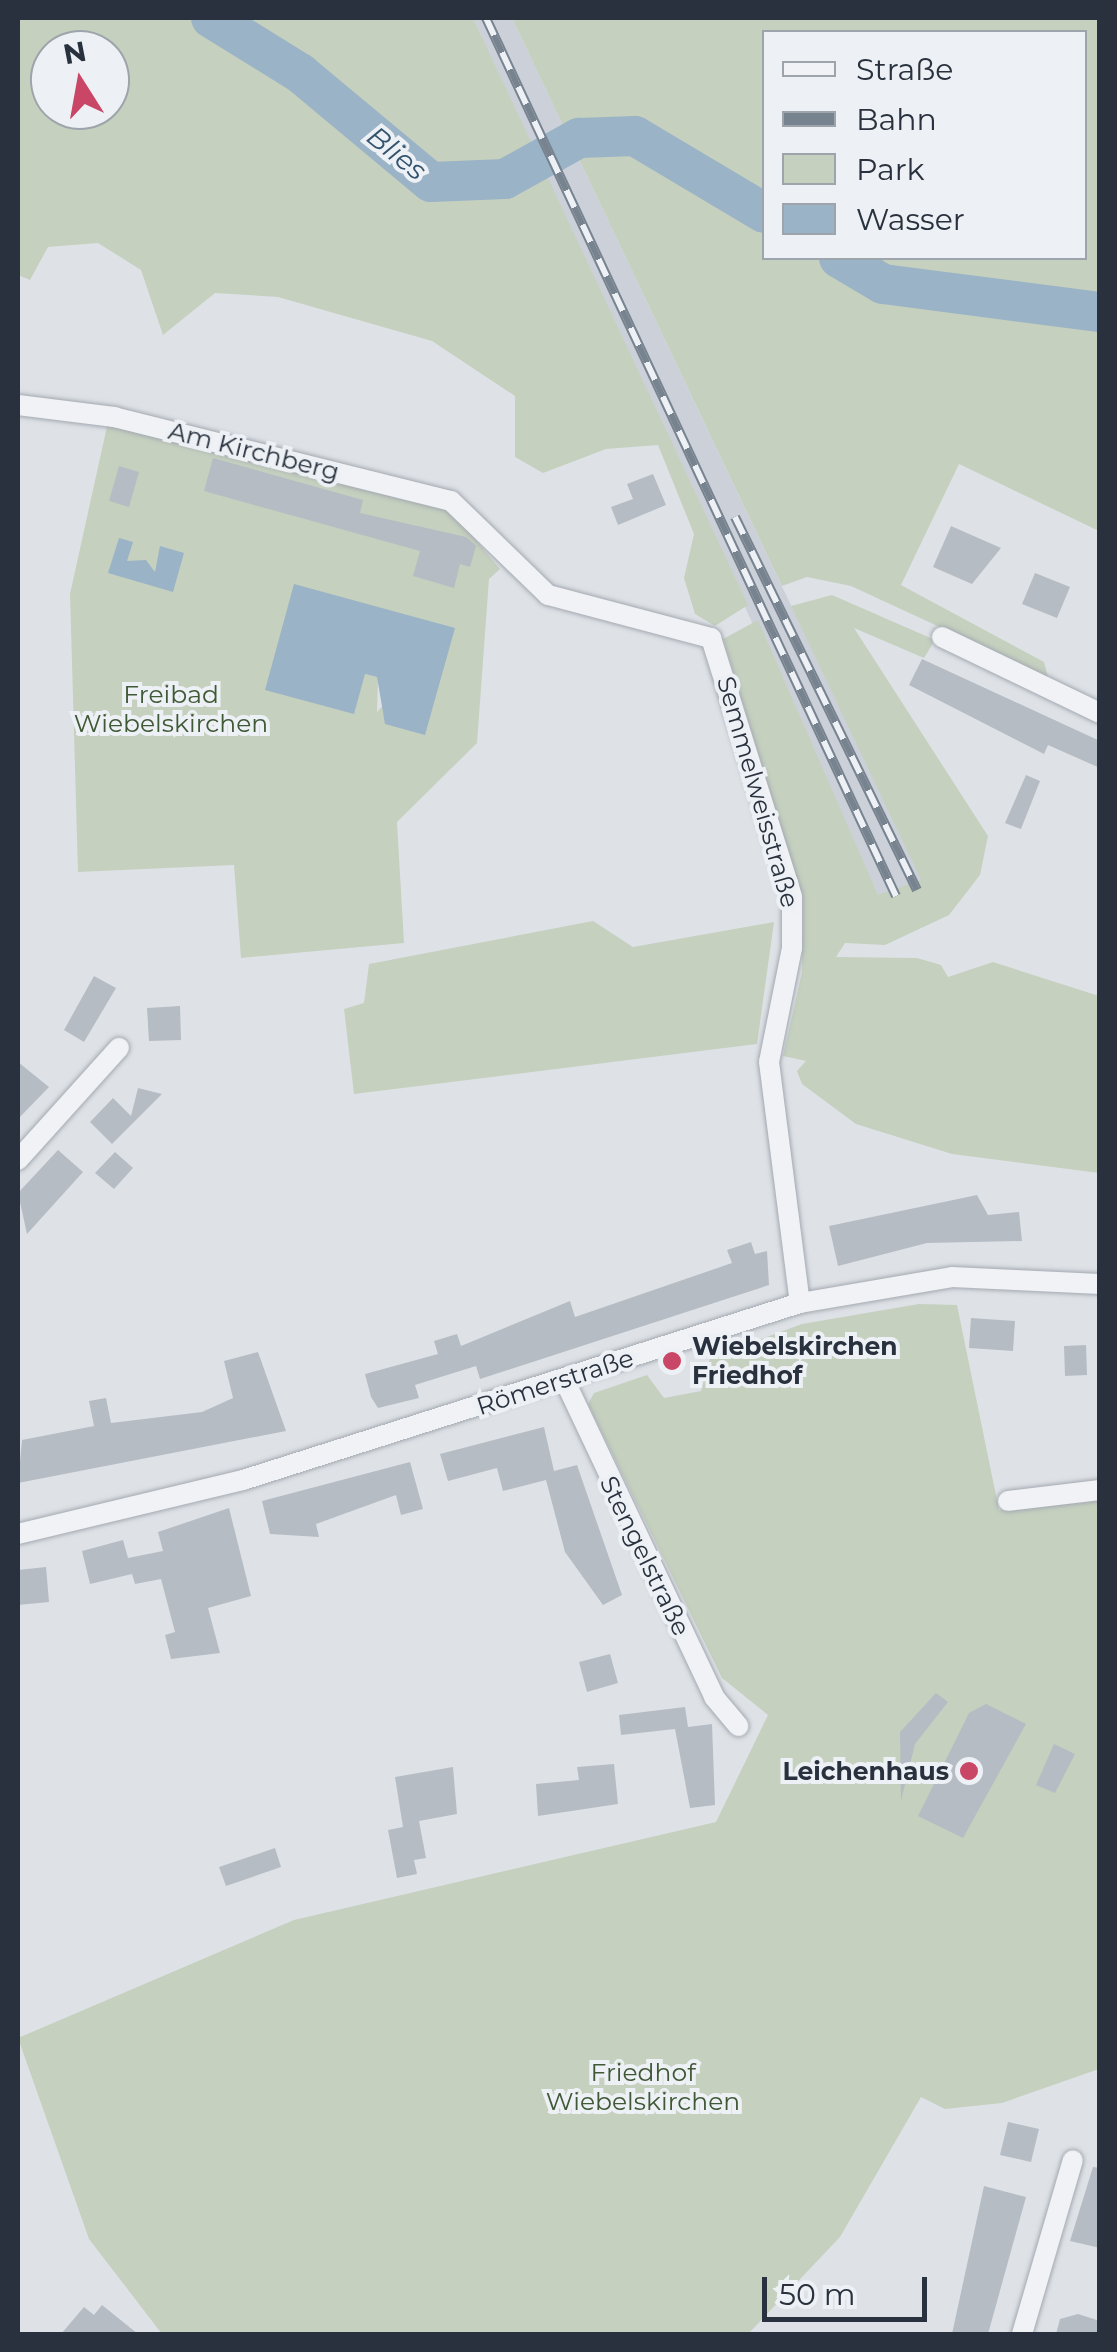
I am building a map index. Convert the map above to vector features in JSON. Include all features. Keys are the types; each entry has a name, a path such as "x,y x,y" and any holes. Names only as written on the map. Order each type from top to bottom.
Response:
{"street":[{"name":"Am Kirchberg","path":"18,406 114,417 451,500 548,595 710,638"},
{"path":"942,637 1100,714"},
{"name":"Semmelweisstraße","path":"710,638 792,897 792,948 769,1062 800,1303"},
{"path":"18,1160 119,1048"},
{"name":"Römerstraße","path":"18,1534 243,1480 800,1303 952,1278 1100,1284"},
{"name":"Stengelstraße","path":"564,1379 714,1696 738,1726"},
{"path":"1008,1501 1100,1490"},
{"path":"1022,2334 1073,2160"}],"shaded area":[{"path":"473,18 512,18 922,881 904,892 878,895"}],"green space":[{"path":"18,18 473,18 748,605 715,626 695,614 684,578 694,534 658,445 606,449 543,473 515,457 515,396 432,341 278,297 215,293 163,335 141,270 98,243 48,247 30,280 18,275"},
{"path":"512,18 1099,18 1099,531 959,464 901,585 1044,662 1048,677 851,586 807,577 782,586"},
{"name":"Freibad Wiebelskirchen","path":"108,422 447,506 500,569 489,579 477,743 397,822 404,943 241,958 234,865 78,872 70,594","holes":["455,628 377,712 378,677 365,674"]},
{"path":"832,595 935,640 924,658 854,628 988,836 980,875 949,915 885,945 845,943 836,957 917,958 941,965 948,977 993,962 1099,996 1099,1173 952,1154 856,1124 802,1084 797,1071 806,1061 783,1056 802,972 803,898 723,639 758,620 878,895 921,880 791,606"},
{"path":"593,921 633,947 774,922 757,1044 354,1094 344,1009 364,1003 369,964"},
{"name":"Friedhof Wiebelskirchen","path":"919,1304 957,1305 999,1510 1099,1500 1099,2069 1002,2103 945,2109 921,2097 840,2237 748,2334 162,2334 89,2239 18,2038 294,1920 716,1822 768,1715 722,1678 588,1404 594,1393 647,1375 664,1398 701,1391 710,1358 802,1324"}],"water":[{"path":"119,538 133,542 127,561 146,560 155,572 160,546 184,553 173,592 108,573"},
{"path":"294,584 455,628 425,735 385,724 377,677 365,674 354,714 265,690"}],"building":[{"path":"213,458 363,500 360,513 466,537 476,546 470,567 460,564 454,588 413,576 420,551 204,491"},
{"path":"119,466 139,472 129,507 109,501"},
{"path":"653,474 666,505 618,525 611,507 633,499 627,484"},
{"path":"951,526 1001,548 972,584 933,567"},
{"path":"1035,573 1070,587 1057,618 1022,604"},
{"path":"922,659 1100,741 1100,768 1048,745 1044,754 909,685"},
{"path":"1026,775 1040,781 1021,829 1005,823"},
{"path":"94,976 116,988 84,1042 64,1030"},
{"path":"180,1006 181,1040 149,1041 147,1008"},
{"path":"18,1062 49,1087 18,1119"},
{"path":"138,1088 162,1094 112,1144 90,1122 113,1098 131,1116"},
{"path":"58,1150 83,1172 27,1234 18,1193"},
{"path":"115,1152 133,1168 114,1189 95,1173"},
{"path":"977,1195 988,1215 1019,1212 1022,1241 927,1243 838,1266 829,1226"},
{"path":"751,1242 755,1254 767,1251 769,1285 480,1379 476,1366 415,1385 419,1398 378,1408 371,1397 365,1374 438,1354 434,1341 457,1334 461,1346 570,1301 575,1317 732,1263 727,1250"},
{"path":"971,1318 1015,1321 1013,1351 969,1348"},
{"path":"1086,1345 1087,1375 1065,1376 1064,1346"},
{"path":"258,1352 286,1431 18,1483 22,1440 94,1426 89,1401 106,1398 111,1423 202,1412 233,1398 224,1361"},
{"path":"544,1427 554,1471 577,1465 622,1595 603,1605 565,1552 546,1480 503,1491 497,1468 448,1481 440,1454"},
{"path":"410,1462 423,1509 401,1515 396,1495 316,1524 319,1537 270,1534 262,1501"},
{"path":"229,1508 251,1596 208,1608 220,1653 171,1659 165,1635 175,1632 161,1579 135,1584 132,1574 90,1584 82,1551 123,1540 128,1558 163,1551 158,1532"},
{"path":"46,1567 49,1602 18,1605 18,1570"},
{"path":"610,1654 618,1683 587,1692 579,1662"},
{"path":"936,1693 948,1702 915,1744 901,1801 900,1732"},
{"name":"Leichenhaus","path":"986,1704 1026,1724 963,1838 918,1816 969,1713"},
{"path":"685,1707 688,1727 712,1724 715,1805 690,1808 675,1729 621,1735 619,1715"},
{"path":"1054,1744 1075,1754 1055,1793 1036,1785"},
{"path":"614,1764 618,1804 538,1816 536,1784 579,1780 577,1767"},
{"path":"453,1767 457,1814 419,1821 426,1858 414,1860 417,1874 397,1878 388,1830 403,1827 395,1777"},
{"path":"275,1848 281,1867 226,1886 219,1867"},
{"path":"1008,2122 1039,2129 1031,2162 1000,2155"},
{"path":"1093,2167 1100,2168 1100,2248 1070,2241"},
{"path":"984,2186 1026,2197 988,2334 952,2334"},
{"path":"102,2305 138,2334 61,2334 84,2307 94,2315"},
{"path":"1078,2314 1100,2321 1100,2334 1056,2334 1060,2319"}],"waterway":[{"name":"Blies","path":"211,18 300,73 431,182 505,179 579,138 635,136 762,212"},
{"name":"Blies","path":"842,260 883,284 1100,312"}],"railway":[{"path":"486,18 896,896"},
{"path":"735,517 917,890"}],"place":[{"name":"Wiebelskirchen Friedhof","path":"672,1361"},
{"name":"Leichenhaus","path":"969,1771"}]}
